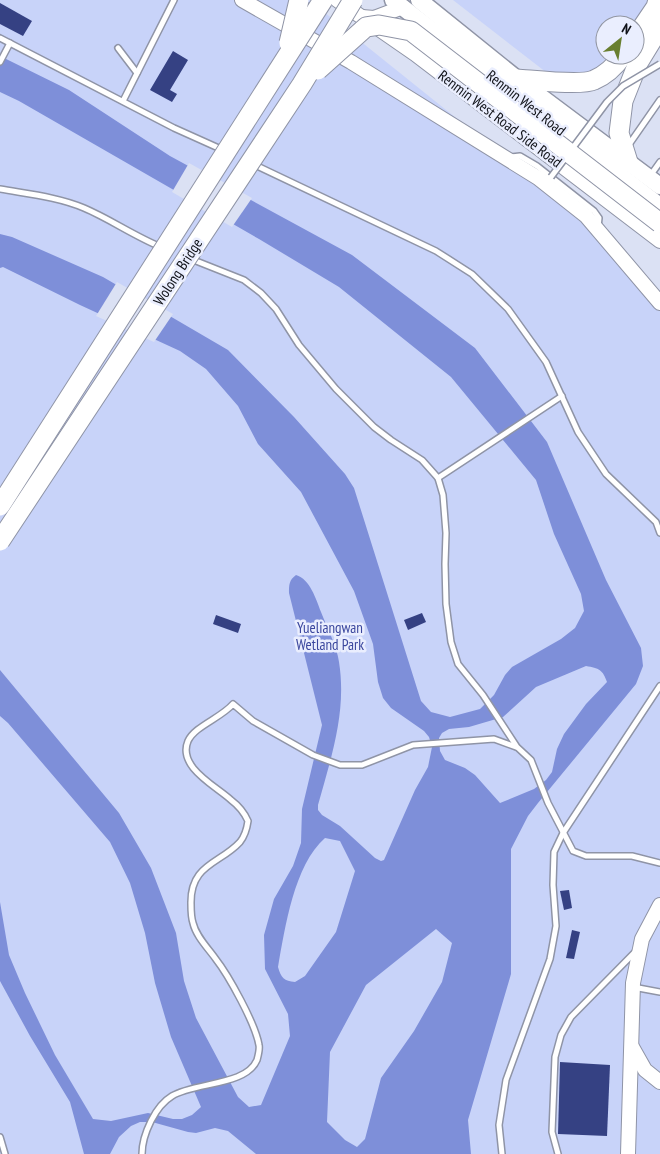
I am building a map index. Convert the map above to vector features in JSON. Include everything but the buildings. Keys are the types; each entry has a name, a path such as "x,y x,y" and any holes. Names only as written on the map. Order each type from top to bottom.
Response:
{"highway":[{"path":"286,56 300,0"},
{"name":"Wolong Bridge","path":"0,506 322,0"},
{"name":"Wolong Bridge","path":"0,541 302,84 354,0"},
{"path":"645,23 657,4"},
{"path":"302,84 366,28 379,25 412,31 660,223"},
{"path":"627,156 619,133 623,101 638,62 660,27"},
{"path":"517,79 568,82 593,81 616,65"}],"main road":[{"path":"419,0 517,79 627,156 654,182"},
{"name":"Renmin West Road","path":"398,4 660,206"}],"street":[{"path":"242,0 351,62 538,178 586,216 660,303"},
{"name":"Renmin West Road Side Road","path":"336,0 415,54 660,241"},
{"path":"362,17 374,18 398,4"},
{"path":"628,1154 633,987 642,939 658,913"},
{"path":"631,1047 645,1070 660,1082"}],"lane":[{"path":"123,101 174,0"},
{"path":"0,38 174,128 235,156"},
{"path":"0,62 10,43"},
{"path":"118,48 137,73"},
{"path":"551,177 607,102 622,86 660,64"},
{"path":"627,156 660,100"},
{"path":"506,158 520,156 537,166 594,211 599,218 598,230"},
{"path":"244,160 436,251 472,274 508,310 546,362 578,432 606,474 656,522 660,533"},
{"path":"654,182 660,162"},
{"path":"0,189 58,200 83,208 140,238 167,249"},
{"path":"184,256 244,280 260,293 276,309 299,345 336,389 374,427 422,460 438,478 443,495 446,533 446,604 451,642 458,664 483,695 517,747 531,760 548,803 573,851 586,856 632,856 660,863"},
{"path":"438,478 562,396"},
{"path":"502,1154 499,1125 506,1080 550,959 556,926 553,885 554,852 563,833 660,686"},
{"path":"142,1154 148,1127 156,1112 172,1096 188,1089 238,1077 248,1072 256,1061 260,1047 251,1023 230,980 200,938 192,923 191,902 194,885 205,867 240,842 248,821 243,812 231,800 196,771 189,761 186,750 188,741 200,728 219,717 233,704 253,721 313,755 340,765 362,765 413,745 494,739 517,747"},
{"path":"558,1154 552,1132 554,1057 561,1036 572,1017 641,947"},
{"path":"633,987 660,992"},
{"path":"0,1137 5,1154"}],"green space":[{"name":"Yueliangwan Wetland Park","path":"0,0 309,0 506,158 538,178 660,298 660,1154 0,1154"},
{"path":"453,0 648,0 648,3 639,15 595,15 595,65 600,65 590,75 551,76"}],"water":[{"path":"0,56 69,90 170,156 352,255 475,348 547,442 606,580 641,648 643,666 636,684 528,816 511,849 511,974 468,1120 471,1154 256,1154 228,1131 215,1128 196,1133 152,1122 140,1122 131,1126 119,1137 110,1154 84,1154 70,1102 30,1036 0,981 0,902 9,955 25,993 55,1055 93,1119 111,1121 148,1113 173,1119 182,1119 192,1115 201,1107 171,1037 155,983 145,933 130,883 110,842 0,716 0,670 119,813 151,868 176,933 184,981 196,1018 238,1097 249,1107 261,1105 290,1036 288,1014 265,969 264,935 274,899 293,866 301,843 302,809 322,725 289,593 290,583 296,575 309,585 315,596 336,650 341,681 341,699 336,735 318,810 322,815 340,826 375,858 381,861 384,860 415,790 428,767 432,747 429,737 424,731 391,708 383,698 378,682 373,644 354,591 301,492 258,444 238,406 206,369 180,351 3,267 0,268 0,234 12,237 103,277 228,350 294,417 345,474 354,488 421,701 431,712 450,717 480,709 494,695 505,675 512,667 561,639 575,628 584,611 581,594 554,534 536,480 451,377 339,287 259,239 19,101 0,92","holes":["586,666 600,670 607,682 586,704 564,734 557,749 552,772 546,780 534,789 500,803 475,775 465,768 445,760 440,751 439,738 442,733 449,729 469,727 503,717 536,687","325,838 340,841 355,871 336,932 305,976 295,982 291,982 280,974 278,967 292,898 298,880 314,850","436,929 452,943 442,982 414,1031 381,1078 365,1139 357,1147 345,1140 327,1122 330,1052 366,985"]}],"pier":[{"path":"189,163 252,198 232,227 172,192"},
{"path":"117,282 173,314 154,342 96,316"}]}
